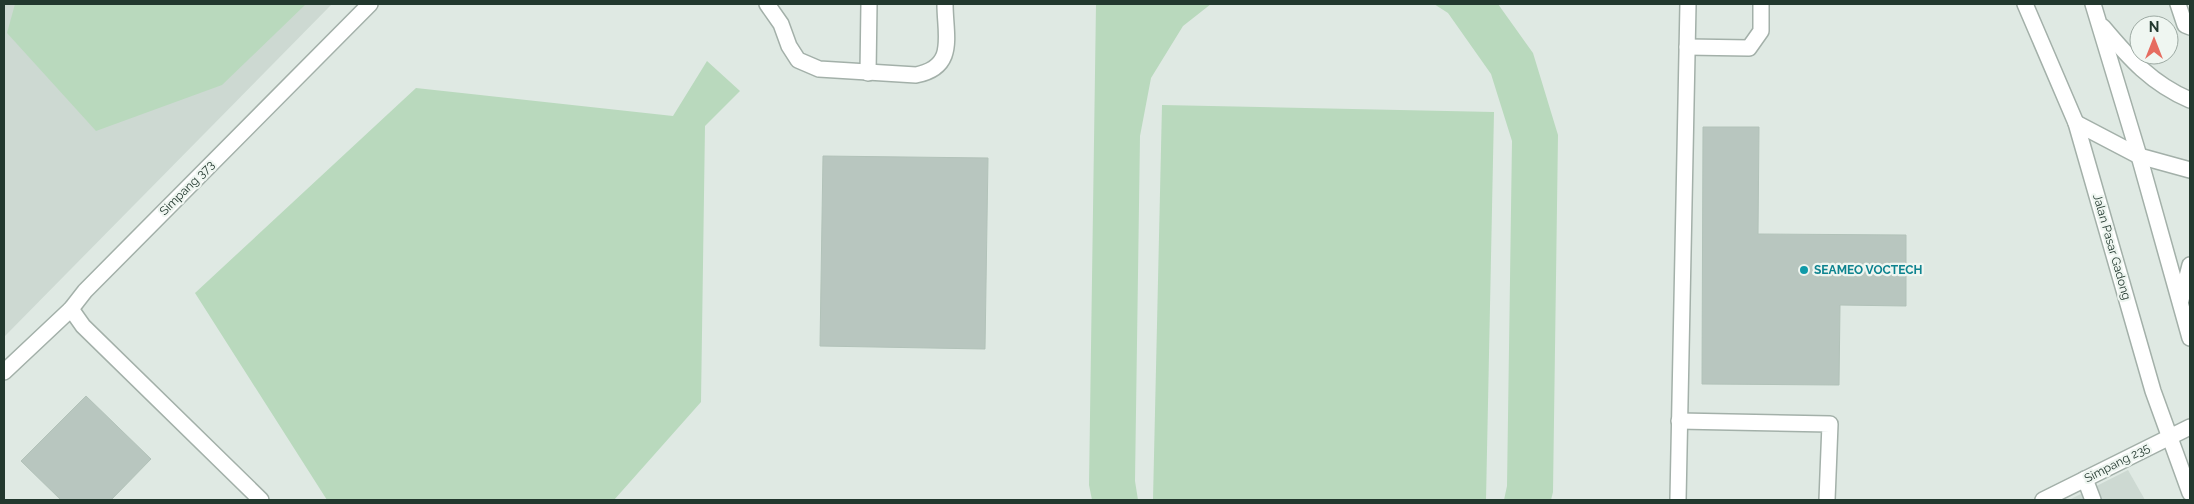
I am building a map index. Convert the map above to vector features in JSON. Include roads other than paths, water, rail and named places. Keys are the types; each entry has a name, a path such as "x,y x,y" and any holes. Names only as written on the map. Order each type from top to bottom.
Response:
{"street":[{"name":"Simpang 373","path":"4,372 71,309 85,291 370,4"},
{"path":"767,4 781,24 789,46 798,60 819,69 916,75 935,69 946,56 945,4"},
{"path":"868,73 869,4"},
{"path":"1678,500 1688,4"},
{"path":"1688,47 1749,48 1761,31 1761,4"},
{"name":"Jalan Pasar Gadong","path":"2025,4 2076,123 2153,391 2190,493"},
{"path":"2093,4 2139,156 2190,338"},
{"path":"2178,4 2185,24 2190,26"},
{"path":"2099,22 2135,65 2173,93 2190,100"},
{"path":"2076,123 2139,156 2190,170"},
{"path":"2181,302 2190,265"},
{"path":"71,309 83,326 261,500"},
{"path":"1679,421 1830,424 1827,500"},
{"name":"Simpang 235","path":"2044,500 2190,427"},
{"path":"2085,479 2092,500"}],"place":[{"name":"SEAMEO VOCTECH","path":"1804,270"}]}
